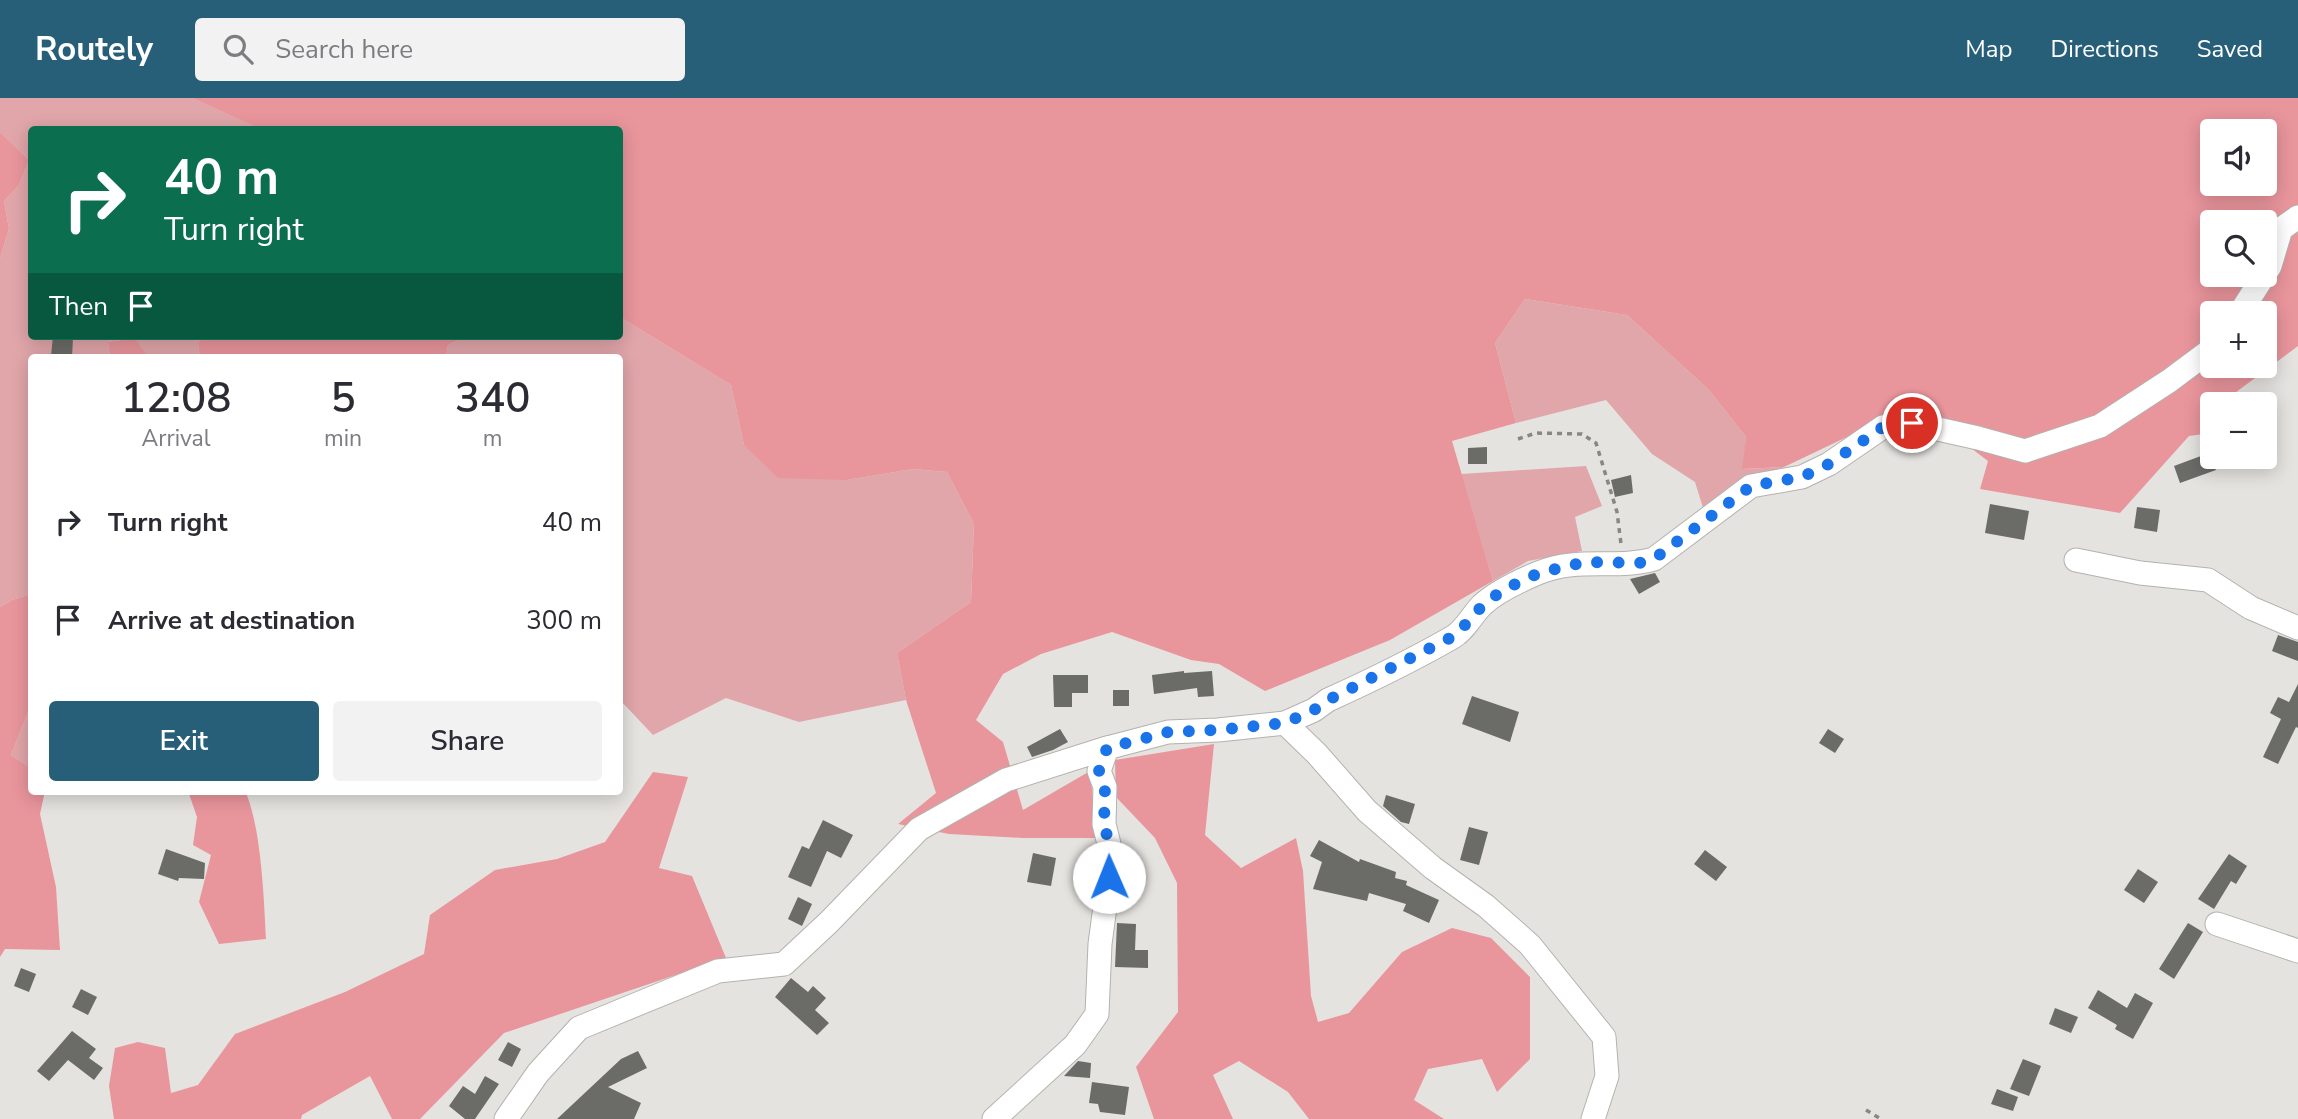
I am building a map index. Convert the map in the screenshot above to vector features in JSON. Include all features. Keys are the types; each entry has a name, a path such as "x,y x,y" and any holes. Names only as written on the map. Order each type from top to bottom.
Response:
{"street":[{"path":"2248,301 2270,267 2281,229 2298,217"},
{"path":"506,1119 538,1073 579,1028 718,971 784,964 830,922 919,829 1006,780 1168,732 1285,723 1456,635 1483,605 1503,590 1539,573 1585,562 1639,563 1654,559 1751,486 1802,477 1829,464 1883,427 1912,423 2025,451 2100,426 2200,358"},
{"path":"2076,560 2140,573 2208,580 2251,608 2298,628"},
{"path":"1285,723 1317,754 1367,811 1530,944 1604,1037 1607,1076 1593,1119"},
{"path":"994,1119 1075,1045 1097,1014 1101,944 1109,877 1109,844 1104,824 1105,787 1099,771 1107,748"},
{"path":"2217,924 2298,951"}],"path":[{"path":"1518,439 1536,433 1582,434 1597,443 1617,512 1623,563"},
{"path":"1866,1110 1881,1119"}],"shaded area":[{"path":"0,98 192,98 253,125 28,126 28,159 0,132"},
{"path":"192,98 2298,98 2298,346 2277,362 2277,301 2200,301 2200,378 2255,378 2236,392 2200,392 2200,435 2189,436 2120,513 1980,489 1988,461 1914,405 1784,467 1742,469 1746,437 1709,390 1627,315 1525,299 1495,343 1516,423 1452,441 1493,581 1390,640 1265,691 1219,664 1191,660 1112,632 1041,654 1003,674 976,720 1003,742 1023,810 1090,771 1097,838 949,834 898,824 936,793 906,700 897,653 971,602 974,524 947,472 913,469 847,480 778,478 744,445 731,385 623,319 623,126 252,126"},
{"path":"0,132 28,159 28,162 19,185 4,201 9,229 0,258"},
{"path":"28,162 28,340 120,340 108,342 110,354 28,354 28,595 0,607 0,258 9,229 4,201 19,185"},
{"path":"1525,299 1627,315 1709,390 1746,437 1743,469 1784,467 1704,511 1695,482 1652,454 1606,400 1516,423 1495,343"},
{"path":"623,319 731,385 744,445 847,480 913,469 947,472 974,524 971,602 897,653 906,700 799,722 726,698 653,735 623,703 623,354 446,354 448,345 459,340 623,340"},
{"path":"135,340 201,340 198,343 200,354 146,354"},
{"path":"136,340 147,354 110,354 108,342"},
{"path":"201,340 459,340 448,345 446,354 200,354 198,343"},
{"path":"1586,466 1602,506 1575,517 1582,551 1528,561 1493,581 1461,474"},
{"path":"28,595 28,712 11,755 28,766 28,795 44,795 40,814 56,887 60,950 5,949 0,957 0,607"},
{"path":"28,712 28,766 11,755"},
{"path":"1214,744 1205,835 1241,868 1296,838 1303,871 1311,996 1318,1022 1349,1013 1402,952 1452,928 1491,938 1530,977 1530,1059 1497,1092 1482,1059 1428,1069 1414,1100 1444,1119 1309,1119 1288,1092 1239,1061 1213,1075 1233,1119 1154,1119 1136,1067 1178,1012 1177,883 1155,838 1116,797 1115,760"},
{"path":"653,772 688,777 659,868 692,876 726,958 504,1033 420,1119 392,1119 370,1076 302,1115 301,1119 114,1119 109,1086 115,1048 138,1042 165,1048 171,1093 198,1085 235,1034 345,992 424,954 430,915 495,870 557,859 605,842"},
{"path":"189,795 246,795 258,842 266,939 219,944 199,902 211,855 193,845 197,817"}],"building":[{"path":"53,340 73,340 72,354 51,354"},
{"path":"1487,447 1487,464 1468,464 1468,448"},
{"path":"2200,456 2200,469 2216,470 2180,483 2174,466"},
{"path":"1631,475 1633,493 1615,497 1611,480"},
{"path":"1990,504 2029,511 2024,540 1985,533"},
{"path":"2137,507 2160,510 2157,532 2134,528"},
{"path":"1655,573 1660,582 1639,594 1630,579"},
{"path":"2278,635 2298,642 2298,661 2272,651"},
{"path":"1212,671 1214,696 1198,697 1197,688 1154,694 1152,675"},
{"path":"1053,675 1088,675 1088,693 1072,693 1072,707 1054,707"},
{"path":"2298,684 2298,728 2296,727 2278,764 2263,757 2281,719 2270,713 2278,697 2289,702"},
{"path":"1113,690 1129,690 1129,706 1113,706"},
{"path":"1472,696 1519,712 1510,742 1462,724"},
{"path":"1060,729 1068,742 1032,757 1027,747"},
{"path":"1828,729 1844,739 1835,753 1819,743"},
{"path":"1386,795 1415,804 1409,824 1401,822 1383,806"},
{"path":"823,820 853,835 841,858 827,851 811,887 788,877 802,846 809,849"},
{"path":"1469,827 1488,832 1479,865 1460,860"},
{"path":"1319,840 1359,862 1360,859 1396,872 1395,878 1407,881 1406,885 1439,900 1429,923 1403,911 1406,904 1369,893 1367,901 1313,889 1322,862 1310,856"},
{"path":"166,849 205,863 204,879 179,878 178,881 158,874"},
{"path":"1705,850 1727,867 1716,881 1694,864"},
{"path":"1033,853 1056,858 1051,886 1027,882"},
{"path":"2229,854 2247,866 2236,884 2231,881 2214,909 2198,899"},
{"path":"2138,869 2158,882 2144,903 2124,890"},
{"path":"798,897 812,904 802,926 788,919"},
{"path":"1117,923 1136,924 1135,950 1148,950 1148,968 1115,967"},
{"path":"2188,923 2203,932 2174,979 2159,969"},
{"path":"21,968 36,974 29,992 14,986"},
{"path":"791,978 808,992 813,986 826,998 815,1010 829,1023 817,1035 775,997"},
{"path":"81,989 97,997 88,1015 72,1007"},
{"path":"2098,990 2127,1008 2135,993 2153,1003 2133,1039 2115,1029 2117,1025 2088,1008"},
{"path":"2055,1008 2078,1017 2071,1033 2049,1024"},
{"path":"72,1031 96,1049 89,1058 103,1068 94,1080 68,1060 49,1081 37,1071"},
{"path":"508,1042 521,1049 512,1067 498,1060"},
{"path":"638,1051 647,1068 608,1087 641,1103 634,1119 557,1119 621,1059"},
{"path":"2023,1059 2041,1066 2029,1096 2010,1089"},
{"path":"1078,1061 1091,1063 1090,1078 1064,1076"},
{"path":"485,1076 499,1084 475,1119 465,1119 449,1106 463,1086 475,1094"},
{"path":"1092,1082 1129,1087 1125,1115 1100,1112 1098,1104 1089,1103"},
{"path":"1997,1089 2018,1097 2013,1111 1991,1104"}],"route":[{"path":"1109,877 1109,844 1104,824 1105,787 1099,771 1107,748 1168,732 1285,723 1456,635 1483,605 1503,590 1560,566 1585,562 1639,563 1654,559 1751,486 1802,477 1829,464 1883,427 1912,423"}]}
